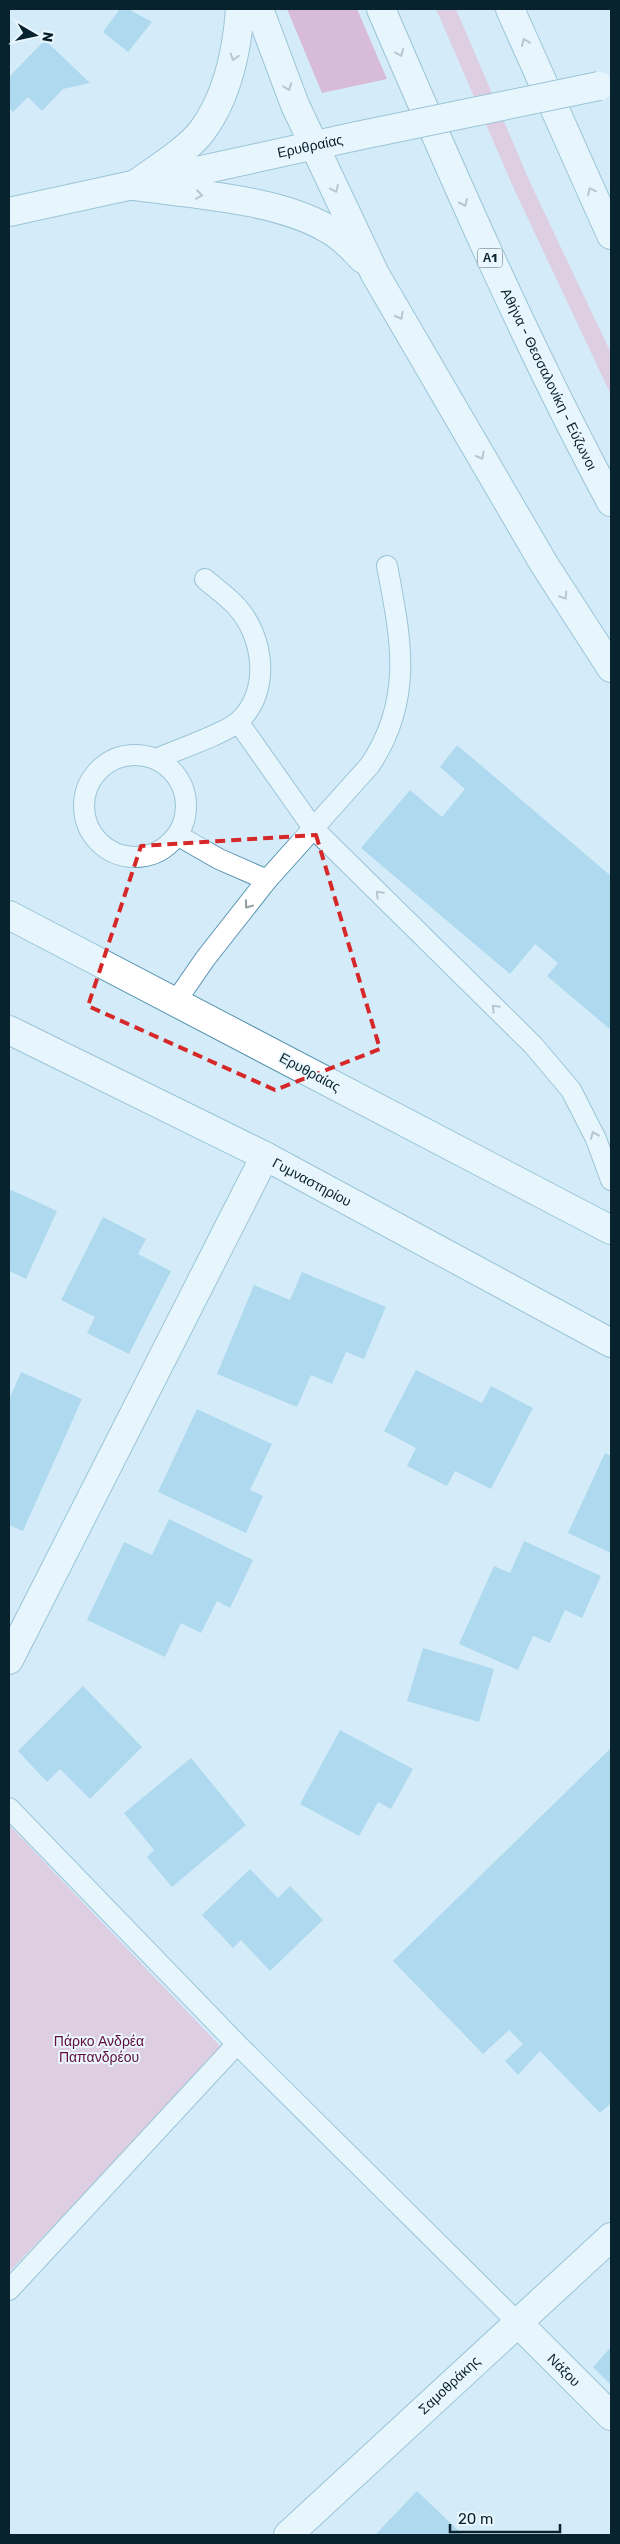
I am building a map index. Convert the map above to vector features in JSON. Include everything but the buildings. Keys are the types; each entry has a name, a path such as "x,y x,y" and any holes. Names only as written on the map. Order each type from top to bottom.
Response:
{"main road":[{"path":"133,186 172,158 202,132 225,89 237,44 240,9"},
{"path":"260,9 295,105 375,274 544,564 611,668"},
{"name":"Αθήνα - Θεσσαλονίκη - Εύζωνοι","path":"380,9 467,210 562,410 611,502"},
{"path":"510,9 611,235"},
{"name":"Ερυθραίας","path":"9,212 314,145 605,85"},
{"path":"133,186 240,201 303,217 328,229 348,244 375,274"},
{"name":"Ερυθραίας","path":"9,915 611,1230"},
{"name":"Γυμναστηρίου","path":"9,1030 265,1156 611,1343"},
{"path":"9,1660 265,1156"},
{"name":"Σαμοθράκης","path":"288,2535 611,2236"},
{"name":"Νάξου","path":"518,2323 611,2416"}],"lane":[{"path":"176,1001 205,959 267,880 370,765 390,729 402,676 400,638 388,566"},
{"path":"156,759 238,722 252,706 258,686 262,667 257,644 237,607 205,579"},
{"path":"238,722 313,828 533,1045 571,1090 590,1125 611,1180"},
{"path":"136,755 156,759 172,771 184,790 185,817 178,835 158,852 137,857 112,852 96,839 86,819 84,808 87,787 102,767 124,756 136,755"},
{"path":"178,835 219,860 267,880"},
{"path":"9,1808 237,2044 518,2323"},
{"path":"9,2290 237,2044"}],"highlighted area":[{"path":"316,835 380,1049 275,1090 88,1006 141,846"}],"green space":[{"path":"436,9 456,9 529,180 611,353 611,395 514,189"},
{"name":"Πάρκο Ανδρέα Παπανδρέου","path":"9,1825 223,2049 9,2272"}],"shaded area":[{"path":"287,9 357,9 387,79 322,93"}]}
